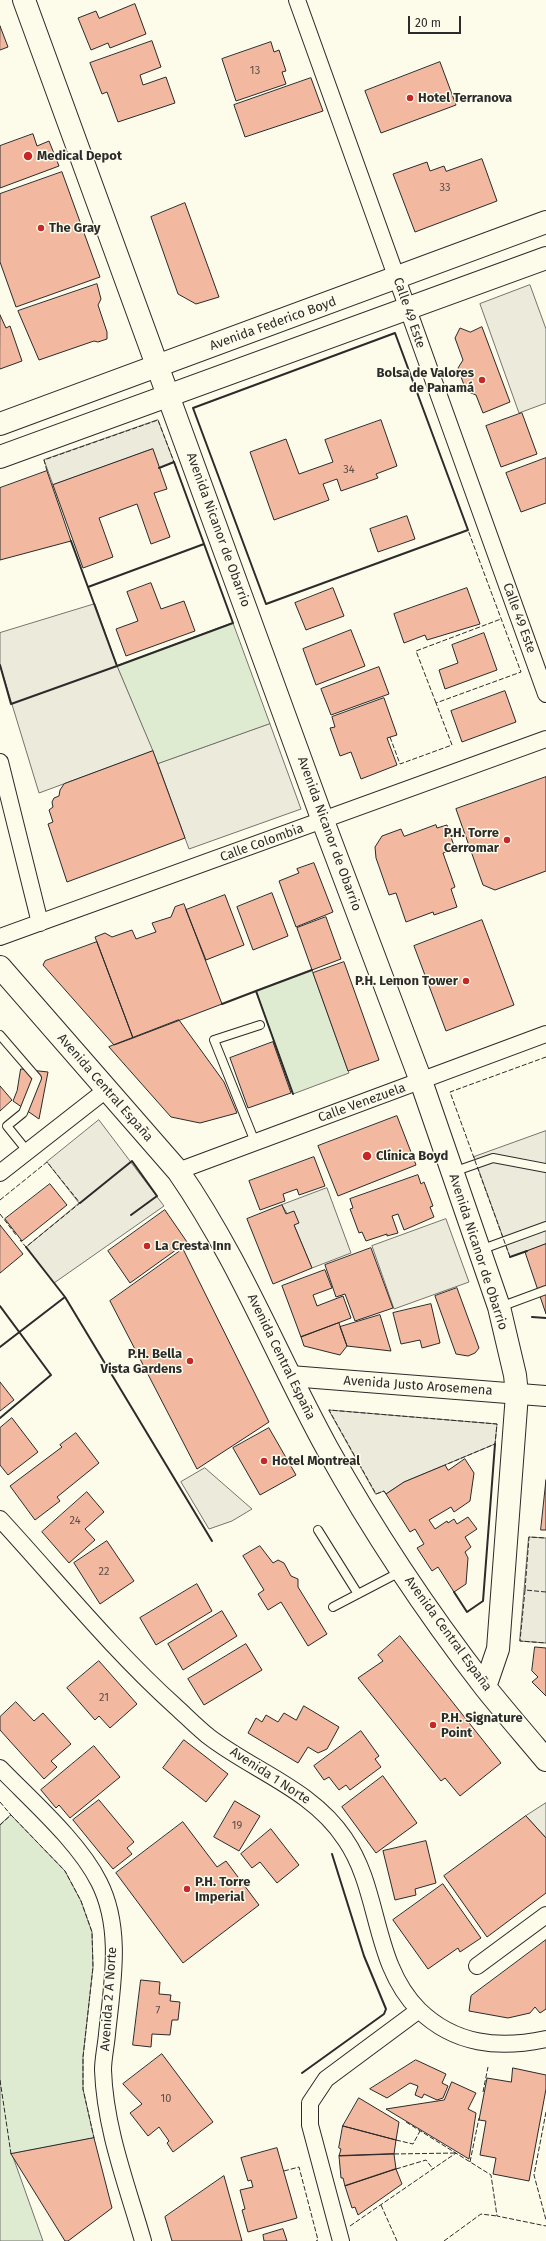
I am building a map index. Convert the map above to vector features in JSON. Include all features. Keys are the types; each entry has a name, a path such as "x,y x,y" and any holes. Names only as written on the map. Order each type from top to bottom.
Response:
{"main road":[{"name":"Avenida Nicanor de Obarrio","path":"24,0 159,366 323,821 421,1081 499,1307 515,1375 517,1394 498,1649 485,1688"},
{"name":"Avenida Federico Boyd","path":"0,424 546,222"},
{"path":"0,457 546,258"},
{"name":"Avenida Central España","path":"5,977 178,1171 212,1221 234,1261 290,1376 332,1456 402,1571 485,1688 546,1760"}],"street":[{"name":"Calle 49 Este","path":"297,0 546,694"},
{"name":"Calle Colombia","path":"0,937 546,739"},
{"path":"0,762 40,923"},
{"name":"Calle Venezuela","path":"178,1171 546,1034"},
{"path":"0,1173 106,1090"},
{"name":"Avenida Justo Arosemena","path":"290,1376 546,1396"},
{"name":"Avenida 1 Norte","path":"0,1519 93,1623 149,1682 208,1736 298,1792 317,1807 345,1838 361,1870 388,1963 399,1984 419,2010 437,2024 458,2036 481,2043 510,2045 546,2039"},
{"name":"Avenida 2 A Norte","path":"0,1768 53,1823 90,1866 100,1883 107,1904 114,1937 113,1976 103,2069 106,2099 110,2130 143,2241"},
{"path":"477,1966 546,1915"},
{"path":"341,2241 310,2125 310,2103 326,2079 419,2010"}],"lane":[{"path":"255,1142 214,1040 260,1025"},
{"path":"0,1035 38,1078 23,1113 7,1126 28,1152"},
{"path":"453,1172 493,1158 546,1168"},
{"path":"479,1250 546,1226"},
{"path":"499,1307 546,1290"},
{"path":"318,1530 358,1594"},
{"path":"333,1607 402,1571"}],"green space":[{"path":"233,623 270,724 158,764 117,666"},
{"path":"312,970 349,1073 293,1094 256,991"},
{"path":"11,1815 65,1871 81,1901 92,1932 93,1967 83,2057 83,2089 94,2138 12,2154 43,2241 0,2241 0,1825"}],"shaded area":[{"path":"530,285 546,329 546,403 519,413 480,304"},
{"path":"158,420 174,462 159,468 152,449 53,485 44,460"},
{"path":"95,604 117,666 153,751 39,793 0,665 0,633"},
{"path":"270,724 301,809 189,849 158,764"},
{"path":"99,1120 164,1206 54,1283 26,1247 79,1203 47,1162"},
{"path":"546,1131 546,1244 510,1257 474,1157"},
{"path":"327,1188 351,1253 312,1268 294,1225 282,1205"},
{"path":"446,1219 469,1282 394,1309 372,1246"},
{"path":"329,1410 497,1424 495,1444 404,1482 386,1494 384,1491 376,1494"},
{"path":"205,1468 252,1509 232,1521 209,1529 181,1482"},
{"path":"529,1537 546,1538 546,1643 520,1641"},
{"path":"546,1803 546,1838 526,1816"}],"building":[{"path":"135,4 146,34 110,48 108,43 91,50 78,18 96,11 99,18"},
{"path":"0,26 8,47 0,50"},
{"path":"152,41 161,67 140,75 143,85 166,77 175,103 118,122 107,92 102,94 90,63"},
{"path":"271,42 274,52 279,50 286,71 282,72 286,84 236,101 222,59"},
{"name":"Hotel Terranova","path":"440,62 456,105 381,133 365,91"},
{"path":"311,78 323,111 245,137 234,105"},
{"name":"Medical Depot","path":"33,134 37,146 49,141 59,166 0,188 0,146"},
{"path":"482,159 497,201 415,232 393,174 427,162 430,171 444,166 446,171"},
{"name":"The Gray","path":"62,172 100,277 16,307 0,262 0,194"},
{"path":"185,203 219,297 196,304 178,294 151,217"},
{"path":"97,284 101,299 98,305 107,332 107,339 98,342 94,341 39,360 18,311"},
{"path":"0,315 6,328 10,326 22,361 0,369"},
{"name":"Bolsa de Valores de Panamá","path":"482,327 510,402 483,413 476,395 466,391 458,368 463,360 455,338 460,328 470,332"},
{"path":"522,413 537,454 501,467 486,426"},
{"path":"381,420 397,466 376,474 378,478 341,491 337,479 323,484 329,500 274,520 250,452 286,439 299,474 333,462 325,440"},
{"path":"153,449 167,489 154,493 170,537 151,544 137,504 99,518 113,557 83,568 53,485"},
{"path":"546,458 546,503 521,512 506,473"},
{"path":"47,471 71,541 0,560 0,488"},
{"path":"407,516 415,539 378,552 370,529"},
{"path":"151,583 161,609 184,601 195,631 126,656 116,629 138,621 127,592"},
{"path":"333,588 344,616 306,630 295,603"},
{"path":"467,588 480,624 427,640 425,635 404,643 394,614"},
{"path":"351,630 365,666 316,685 303,649"},
{"path":"484,633 497,670 445,689 439,670 458,663 452,645"},
{"path":"379,667 389,694 331,715 321,689"},
{"path":"505,691 516,722 462,742 451,711"},
{"path":"384,698 397,735 387,738 397,765 361,779 351,752 340,756 330,728 335,727 332,717"},
{"path":"153,751 185,838 67,882 48,824 53,822 49,810 53,807 52,802 54,798 59,796 60,790 64,784"},
{"name":"P.H. Torre Cerromar","path":"546,777 546,871 495,890 483,885 456,809"},
{"path":"436,825 437,828 447,825 455,849 443,853 455,887 451,889 457,907 434,915 433,912 406,922 396,893 389,895 376,858 375,847 382,836 401,829 404,836"},
{"path":"314,863 333,912 296,927 279,881 299,873 297,869"},
{"path":"272,893 288,936 253,950 237,907"},
{"path":"225,895 244,945 206,960 186,910"},
{"path":"184,904 222,1004 133,1038 95,937 105,933 112,937 132,930 136,939 156,932 152,923 171,917 175,907"},
{"path":"326,917 341,959 312,970 297,928"},
{"name":"P.H. Lemon Tower","path":"482,920 514,1005 446,1031 414,946"},
{"path":"97,942 133,1038 114,1045 43,965 45,961"},
{"path":"344,962 379,1060 348,1071 313,973"},
{"path":"179,1020 224,1082 237,1113 200,1123 171,1117 109,1047"},
{"path":"273,1042 291,1093 248,1108 230,1058"},
{"path":"21,1069 48,1072 39,1119 13,1101 17,1091"},
{"path":"0,1086 12,1100 0,1111"},
{"name":"Clínica Boyd","path":"397,1116 416,1165 338,1196 318,1146"},
{"path":"314,1157 325,1186 299,1195 297,1189 283,1194 285,1201 260,1210 249,1181"},
{"path":"418,1175 421,1184 424,1182 433,1206 430,1207 434,1217 404,1230 398,1214 392,1216 398,1233 387,1236 387,1234 366,1241 362,1232 359,1233 350,1209 353,1208 350,1199"},
{"path":"50,1184 67,1205 22,1241 5,1219"},
{"path":"282,1205 286,1214 294,1211 299,1223 294,1225 312,1268 273,1284 247,1219"},
{"name":"La Cresta Inn","path":"165,1210 187,1242 130,1283 108,1251"},
{"path":"0,1225 23,1254 0,1273"},
{"path":"546,1244 546,1314 525,1252"},
{"path":"371,1248 393,1308 355,1321 345,1294 336,1297 325,1265"},
{"name":"P.H. Bella Vista Gardens","path":"183,1249 269,1422 197,1469 110,1301"},
{"path":"325,1270 332,1288 313,1295 317,1306 343,1296 351,1318 301,1337 282,1286"},
{"path":"457,1288 479,1348 475,1353 468,1356 456,1354 435,1296"},
{"path":"431,1304 440,1343 422,1348 420,1340 401,1344 393,1313"},
{"path":"380,1315 391,1351 347,1346 340,1327"},
{"path":"339,1323 347,1346 340,1355 304,1346 301,1337"},
{"path":"0,1382 14,1400 0,1411"},
{"path":"12,1418 38,1452 8,1475 0,1465 0,1428"},
{"name":"Hotel Montreal","path":"269,1428 296,1475 260,1495 233,1448"},
{"path":"76,1433 99,1463 57,1497 60,1501 35,1520 10,1486 62,1447 60,1445"},
{"path":"465,1459 474,1473 470,1501 454,1512 451,1507 429,1520 435,1529 447,1521 448,1523 454,1519 457,1524 468,1517 477,1529 465,1537 471,1547 465,1552 468,1558 466,1584 454,1592 438,1567 432,1571 417,1548 424,1544 415,1529 410,1532 386,1494 404,1482 445,1465 448,1470"},
{"path":"546,1480 546,1530 541,1530"},
{"path":"87,1492 104,1512 85,1529 95,1540 69,1563 42,1532"},
{"path":"107,1541 134,1581 100,1604 74,1563"},
{"path":"260,1546 273,1563 278,1560 284,1563 291,1576 298,1579 298,1587 327,1634 308,1646 281,1602 268,1610 258,1594 264,1590 243,1556"},
{"path":"197,1584 212,1611 156,1645 140,1618"},
{"path":"222,1611 237,1636 183,1670 168,1644"},
{"name":"P.H. Signature Point","path":"400,1636 501,1763 460,1796 445,1778 441,1781 358,1678 383,1661 378,1655"},
{"path":"246,1644 262,1670 204,1705 188,1679"},
{"path":"535,1647 546,1648 546,1696 532,1682 538,1677 532,1671"},
{"path":"99,1661 137,1704 110,1728 99,1716 95,1720 67,1688"},
{"path":"16,1702 34,1721 43,1713 71,1744 51,1761 57,1767 44,1779 0,1730 0,1717"},
{"path":"304,1706 339,1727 327,1749 318,1753 308,1747 298,1763 248,1733 256,1718 262,1722 266,1715 278,1722 284,1713 296,1720"},
{"path":"361,1731 379,1756 375,1759 381,1767 350,1790 346,1785 339,1790 329,1777 324,1780 314,1766"},
{"path":"184,1740 228,1774 206,1802 163,1768"},
{"path":"94,1746 120,1777 70,1818 59,1805 56,1808 41,1790"},
{"path":"383,1776 417,1823 376,1853 342,1807"},
{"path":"99,1800 134,1842 127,1848 132,1854 113,1869 73,1820"},
{"path":"235,1801 260,1816 239,1851 214,1837"},
{"path":"526,1816 546,1838 546,1893 487,1937 444,1876"},
{"name":"P.H. Torre Imperial","path":"183,1822 217,1867 226,1861 259,1905 183,1963 116,1873"},
{"path":"271,1829 299,1865 277,1883 260,1862 252,1868 241,1854"},
{"path":"426,1841 436,1883 415,1889 416,1895 395,1900 383,1851"},
{"path":"443,1884 481,1938 460,1952 458,1948 428,1969 393,1920"},
{"path":"546,1940 546,2009 540,2013 535,2007 530,2013 508,2018 469,2011 471,1996"},
{"path":"141,1980 160,1982 159,1994 171,1995 170,2001 180,2002 178,2020 172,2020 170,2035 152,2034 151,2047 133,2045"},
{"path":"162,2054 213,2122 173,2152 167,2143 169,2141 159,2127 148,2136 130,2113 142,2104 123,2084"},
{"path":"416,2060 446,2074 442,2083 448,2086 443,2098 437,2100 424,2094 422,2098 415,2095 418,2086 410,2083 387,2098 370,2089"},
{"path":"513,2068 546,2075 546,2089 529,2181 493,2174 496,2158 480,2155 486,2121 479,2120 487,2078 511,2082"},
{"path":"452,2082 476,2093 468,2109 476,2113 469,2159 386,2109 444,2100"},
{"path":"359,2098 399,2122 396,2140 343,2126"},
{"path":"343,2126 396,2140 394,2154 339,2156"},
{"path":"94,2138 112,2208 68,2241 65,2241 11,2154"},
{"path":"277,2148 297,2218 248,2232 242,2210 245,2209 240,2190 253,2187 251,2180 248,2181 241,2158"},
{"path":"394,2154 396,2169 345,2186 343,2178 341,2178 339,2156"},
{"path":"396,2169 402,2184 358,2215 355,2207 352,2208 345,2186"},
{"path":"224,2176 242,2241 172,2241 165,2217"},
{"path":"283,2229 287,2241 264,2241 263,2235"}],"fence":[{"path":"47,471 44,460 158,420 174,462"},
{"path":"390,737 400,764 452,745 436,703 521,672 468,530"},
{"path":"436,703 416,651 501,619"},
{"path":"510,1257 450,1092 546,1057"},
{"path":"0,1200 47,1162 80,1203 26,1247 20,1240"},
{"path":"0,1214 16,1235"},
{"path":"386,1494 384,1491 376,1494 329,1410 497,1424 495,1444 445,1465"},
{"path":"525,1590 529,1537 546,1538"},
{"path":"546,1592 525,1590 520,1641 546,1643"},
{"path":"0,1802 11,1815"},
{"path":"0,1825 11,1815 65,1871 81,1901 92,1932 93,1967 83,2057 83,2089 94,2138"},
{"path":"483,2092 488,2067"},
{"path":"0,2080 11,2154"},
{"path":"546,2112 534,2175 546,2220"},
{"path":"470,2162 479,2118"},
{"path":"406,2122 491,2175 497,2216 546,2226"},
{"path":"396,2140 413,2144 420,2131"},
{"path":"394,2154 456,2153"},
{"path":"350,2226 456,2153"},
{"path":"396,2169 426,2160 433,2169"},
{"path":"284,2171 299,2167 318,2240 316,2241"},
{"path":"381,2205 397,2241"},
{"path":"444,2241 481,2214 497,2216"}],"wall":[{"path":"395,333 468,530 266,604 193,408 395,333"},
{"path":"117,666 233,623 174,462 159,468"},
{"path":"0,665 11,704 117,666 71,541"},
{"path":"88,587 204,544"},
{"path":"256,991 312,970"},
{"path":"222,1004 256,991 293,1094"},
{"path":"80,1203 132,1161 157,1196 131,1215"},
{"path":"0,1347 65,1297 26,1247"},
{"path":"510,1257 527,1251"},
{"path":"65,1297 212,1541"},
{"path":"0,1306 51,1375 0,1418"},
{"path":"532,1317 546,1318"},
{"path":"454,1592 467,1612 483,1601 495,1444"},
{"path":"302,2073 384,2014 386,2009 364,1956 332,1854"}],"place":[{"name":"Hotel Terranova","path":"410,98"},
{"name":"Medical Depot","path":"28,156"},
{"name":"The Gray","path":"41,228"},
{"name":"Bolsa de Valores de Panamá","path":"482,380"},
{"name":"P.H. Torre Cerromar","path":"507,840"},
{"name":"P.H. Lemon Tower","path":"466,981"},
{"name":"Clínica Boyd","path":"367,1156"},
{"name":"La Cresta Inn","path":"147,1246"},
{"name":"P.H. Bella Vista Gardens","path":"190,1361"},
{"name":"Hotel Montreal","path":"264,1461"},
{"name":"P.H. Signature Point","path":"433,1725"},
{"name":"P.H. Torre Imperial","path":"187,1889"}]}
